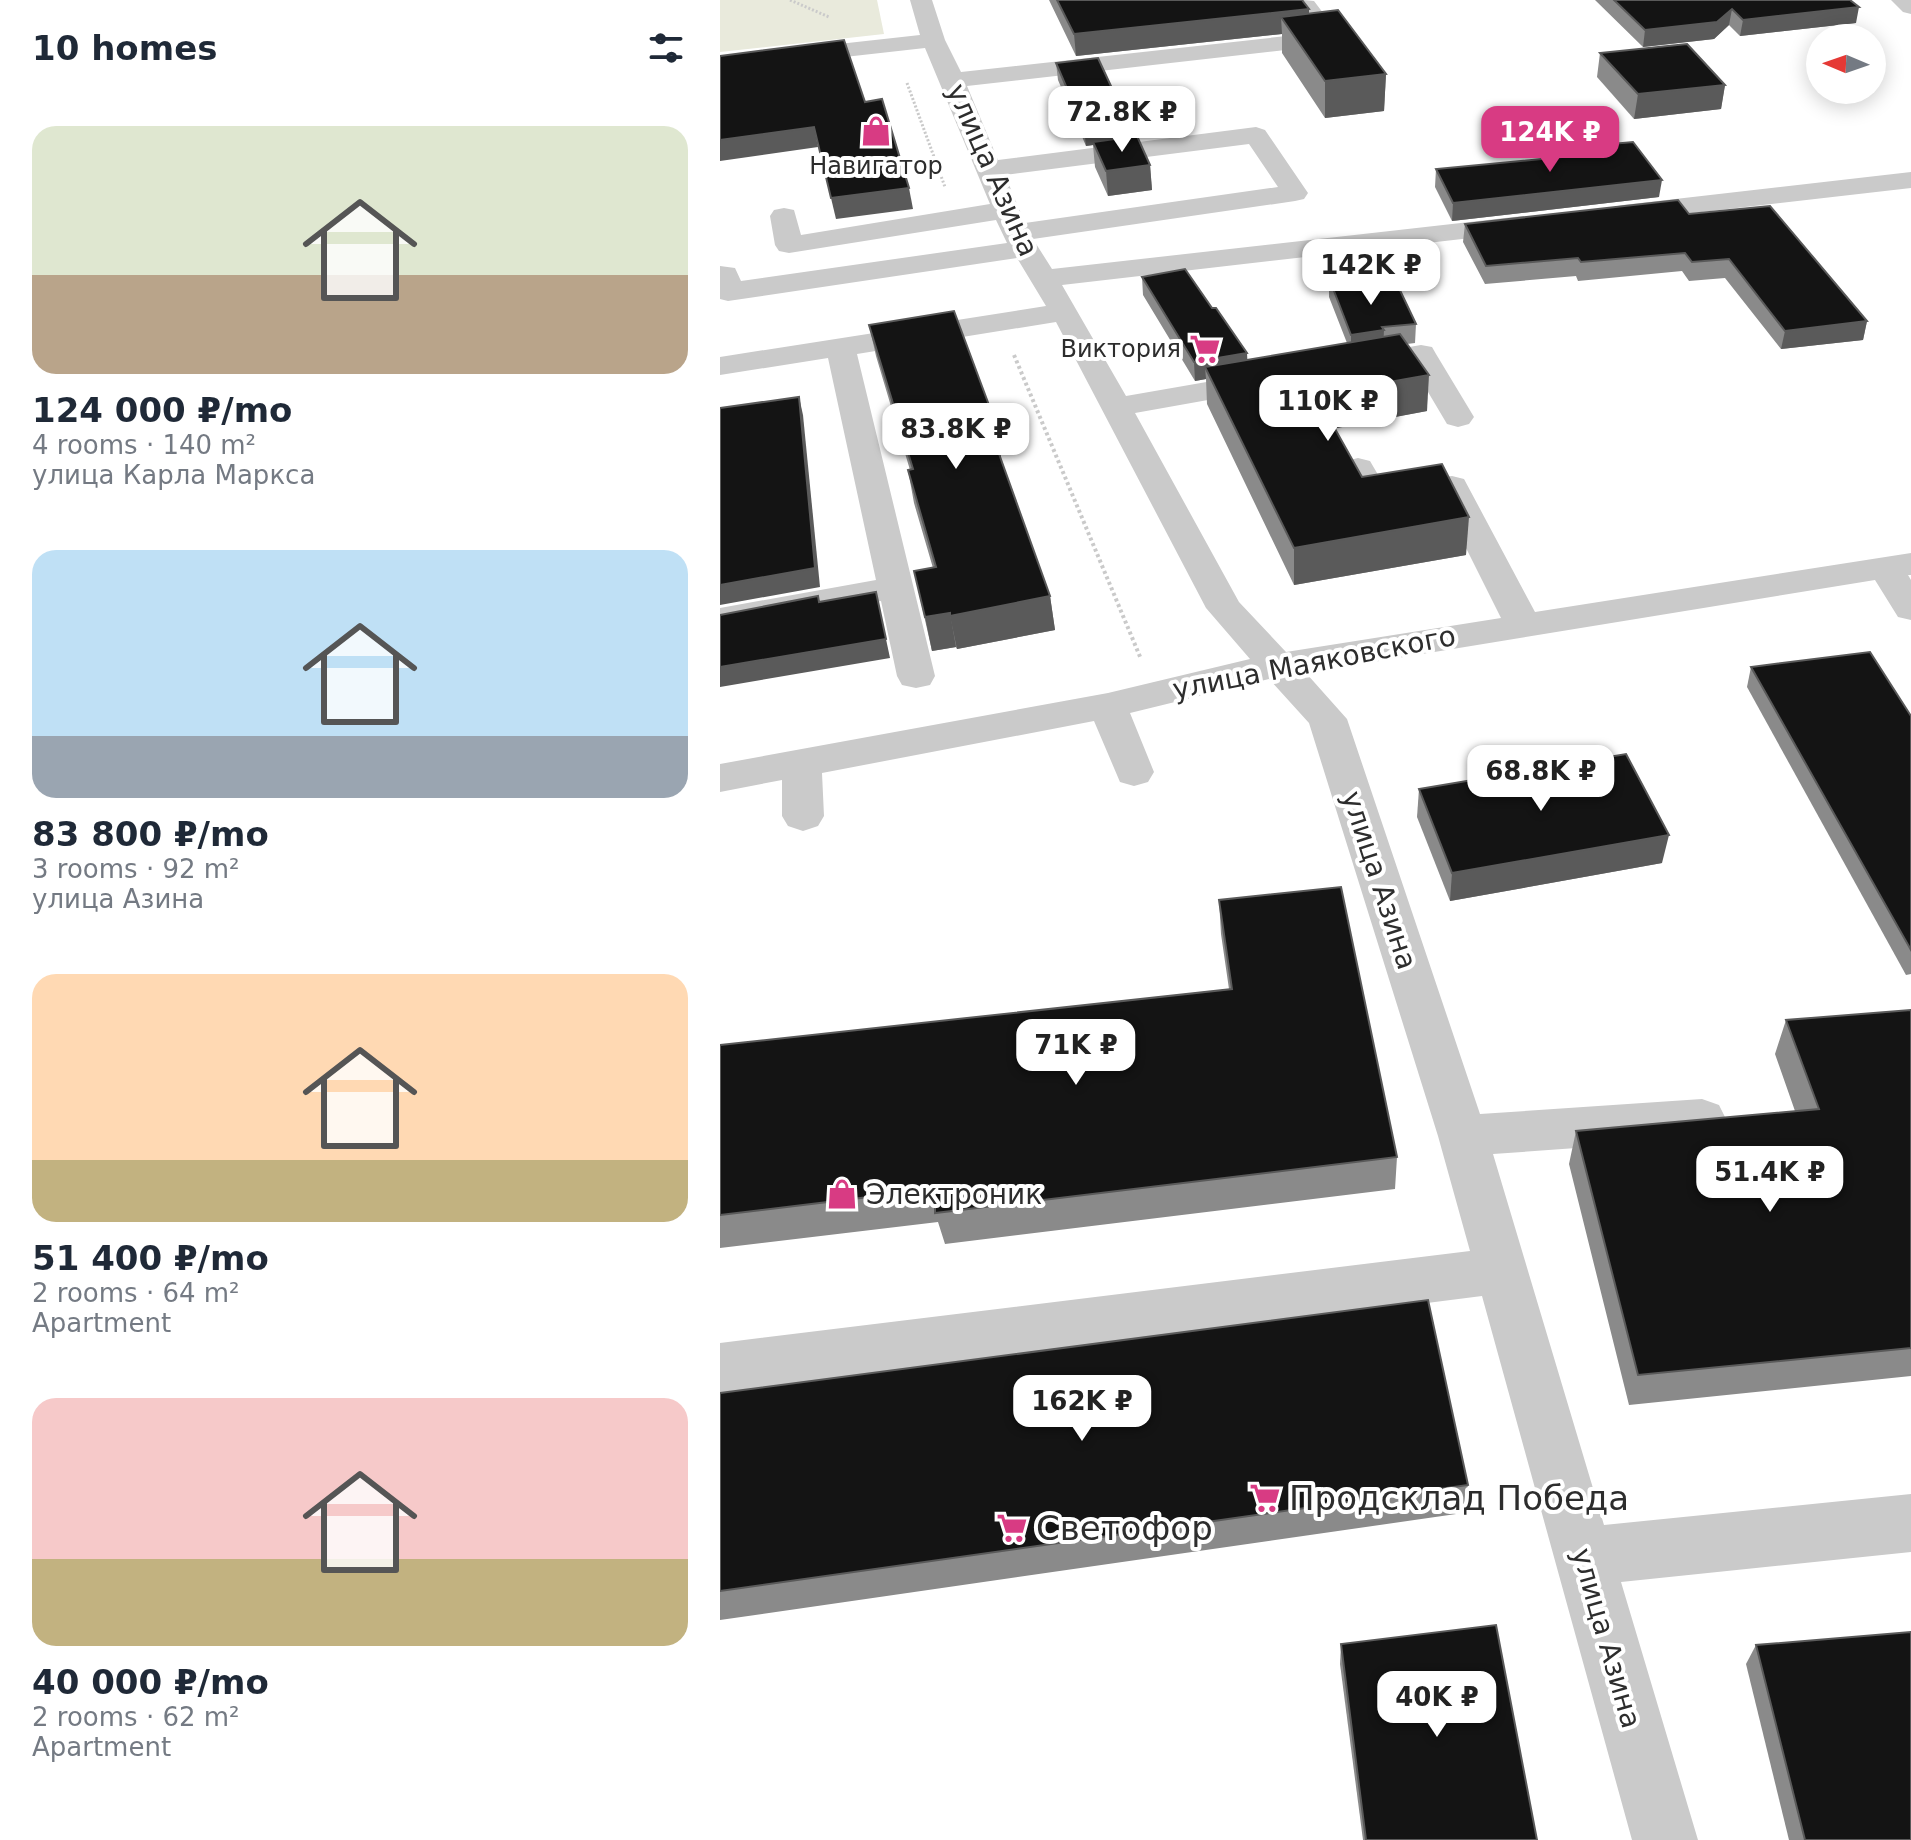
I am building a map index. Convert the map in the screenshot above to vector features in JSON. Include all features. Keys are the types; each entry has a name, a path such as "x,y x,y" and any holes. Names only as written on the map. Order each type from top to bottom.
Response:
{"street":[{"name":"улица Азина","path":"921,0 933,40 953,80 1015,231 1065,312 1224,608 1327,719 1463,1136 1665,1840"},
{"path":"1902,0 1911,7"},
{"path":"953,80 1330,38 1306,6"},
{"path":"720,64 933,40"},
{"path":"784,216 789,245 1015,231 1295,193 1256,135 990,169"},
{"path":"1596,216 1911,180"},
{"path":"1045,278 1549,221"},
{"path":"720,275 725,274 728,292 1015,231"},
{"path":"720,366 1065,312"},
{"path":"841,349 916,676"},
{"path":"1117,407 1421,354 1458,417"},
{"path":"1358,468 1374,497 1452,486 1522,623"},
{"path":"1898,565 1911,609"},
{"name":"улица Маяковского","path":"720,778 1108,706 1278,665 1522,623 1898,565"},
{"path":"720,620 895,587"},
{"path":"1108,706 1134,772"},
{"path":"802,762 803,816"},
{"path":"1463,1136 1702,1119"},
{"path":"720,1368 1503,1270"},
{"path":"1583,1557 1911,1523"}],"shaded area":[{"path":"720,0 877,0 884,34 720,52"}],"building":[{"path":"1057,0 1302,0 1309,9 1074,34"},
{"path":"1614,0 1850,0 1859,7 1743,20 1732,9 1717,22 1645,30"},
{"path":"1338,10 1386,74 1325,81 1281,17"},
{"path":"844,40 865,102 882,99 909,188 831,198 814,127 720,140 720,56"},
{"path":"1687,44 1725,85 1638,94 1600,53"},
{"path":"1098,58 1128,123 1084,128 1056,63"},
{"path":"1137,136 1150,165 1106,171 1093,142"},
{"path":"1633,142 1662,180 1453,203 1436,169 1573,156 1567,148"},
{"path":"1678,200 1689,214 1770,206 1867,321 1785,331 1729,259 1692,262 1685,253 1486,266 1465,224"},
{"path":"1185,269 1247,353 1194,362 1142,277"},
{"path":"1342,271 1355,290 1398,286 1416,324 1382,327 1384,330 1351,335 1329,278"},
{"path":"954,311 996,424 989,426 1050,596 950,616 950,613 925,617 914,571 936,567 908,470 913,469 869,325"},
{"path":"1400,334 1429,375 1316,395 1362,477 1442,464 1469,517 1294,548 1205,367"},
{"path":"799,397 815,568 720,585 720,408"},
{"path":"876,592 886,639 720,667 720,615 818,596 819,602"},
{"path":"1870,652 1911,716 1911,950 1751,667"},
{"path":"1626,754 1669,835 1452,873 1419,789"},
{"path":"1341,887 1397,1157 935,1213 935,1189 720,1215 720,1045 1232,989 1219,900"},
{"path":"1911,1010 1911,1348 1638,1375 1576,1131 1819,1109 1786,1020"},
{"path":"1428,1300 1468,1485 720,1591 720,1393"},
{"path":"1496,1625 1537,1840 1366,1840 1341,1644"},
{"path":"1911,1632 1911,1840 1805,1840 1756,1645"}],"place":[{"name":"Навигатор","path":"876,131"},
{"name":"Виктория","path":"1205,349"},
{"name":"Электроник","path":"842,1194"},
{"name":"Продсклад Победа","path":"1265,1498"},
{"name":"Светофор","path":"1012,1528"}]}
